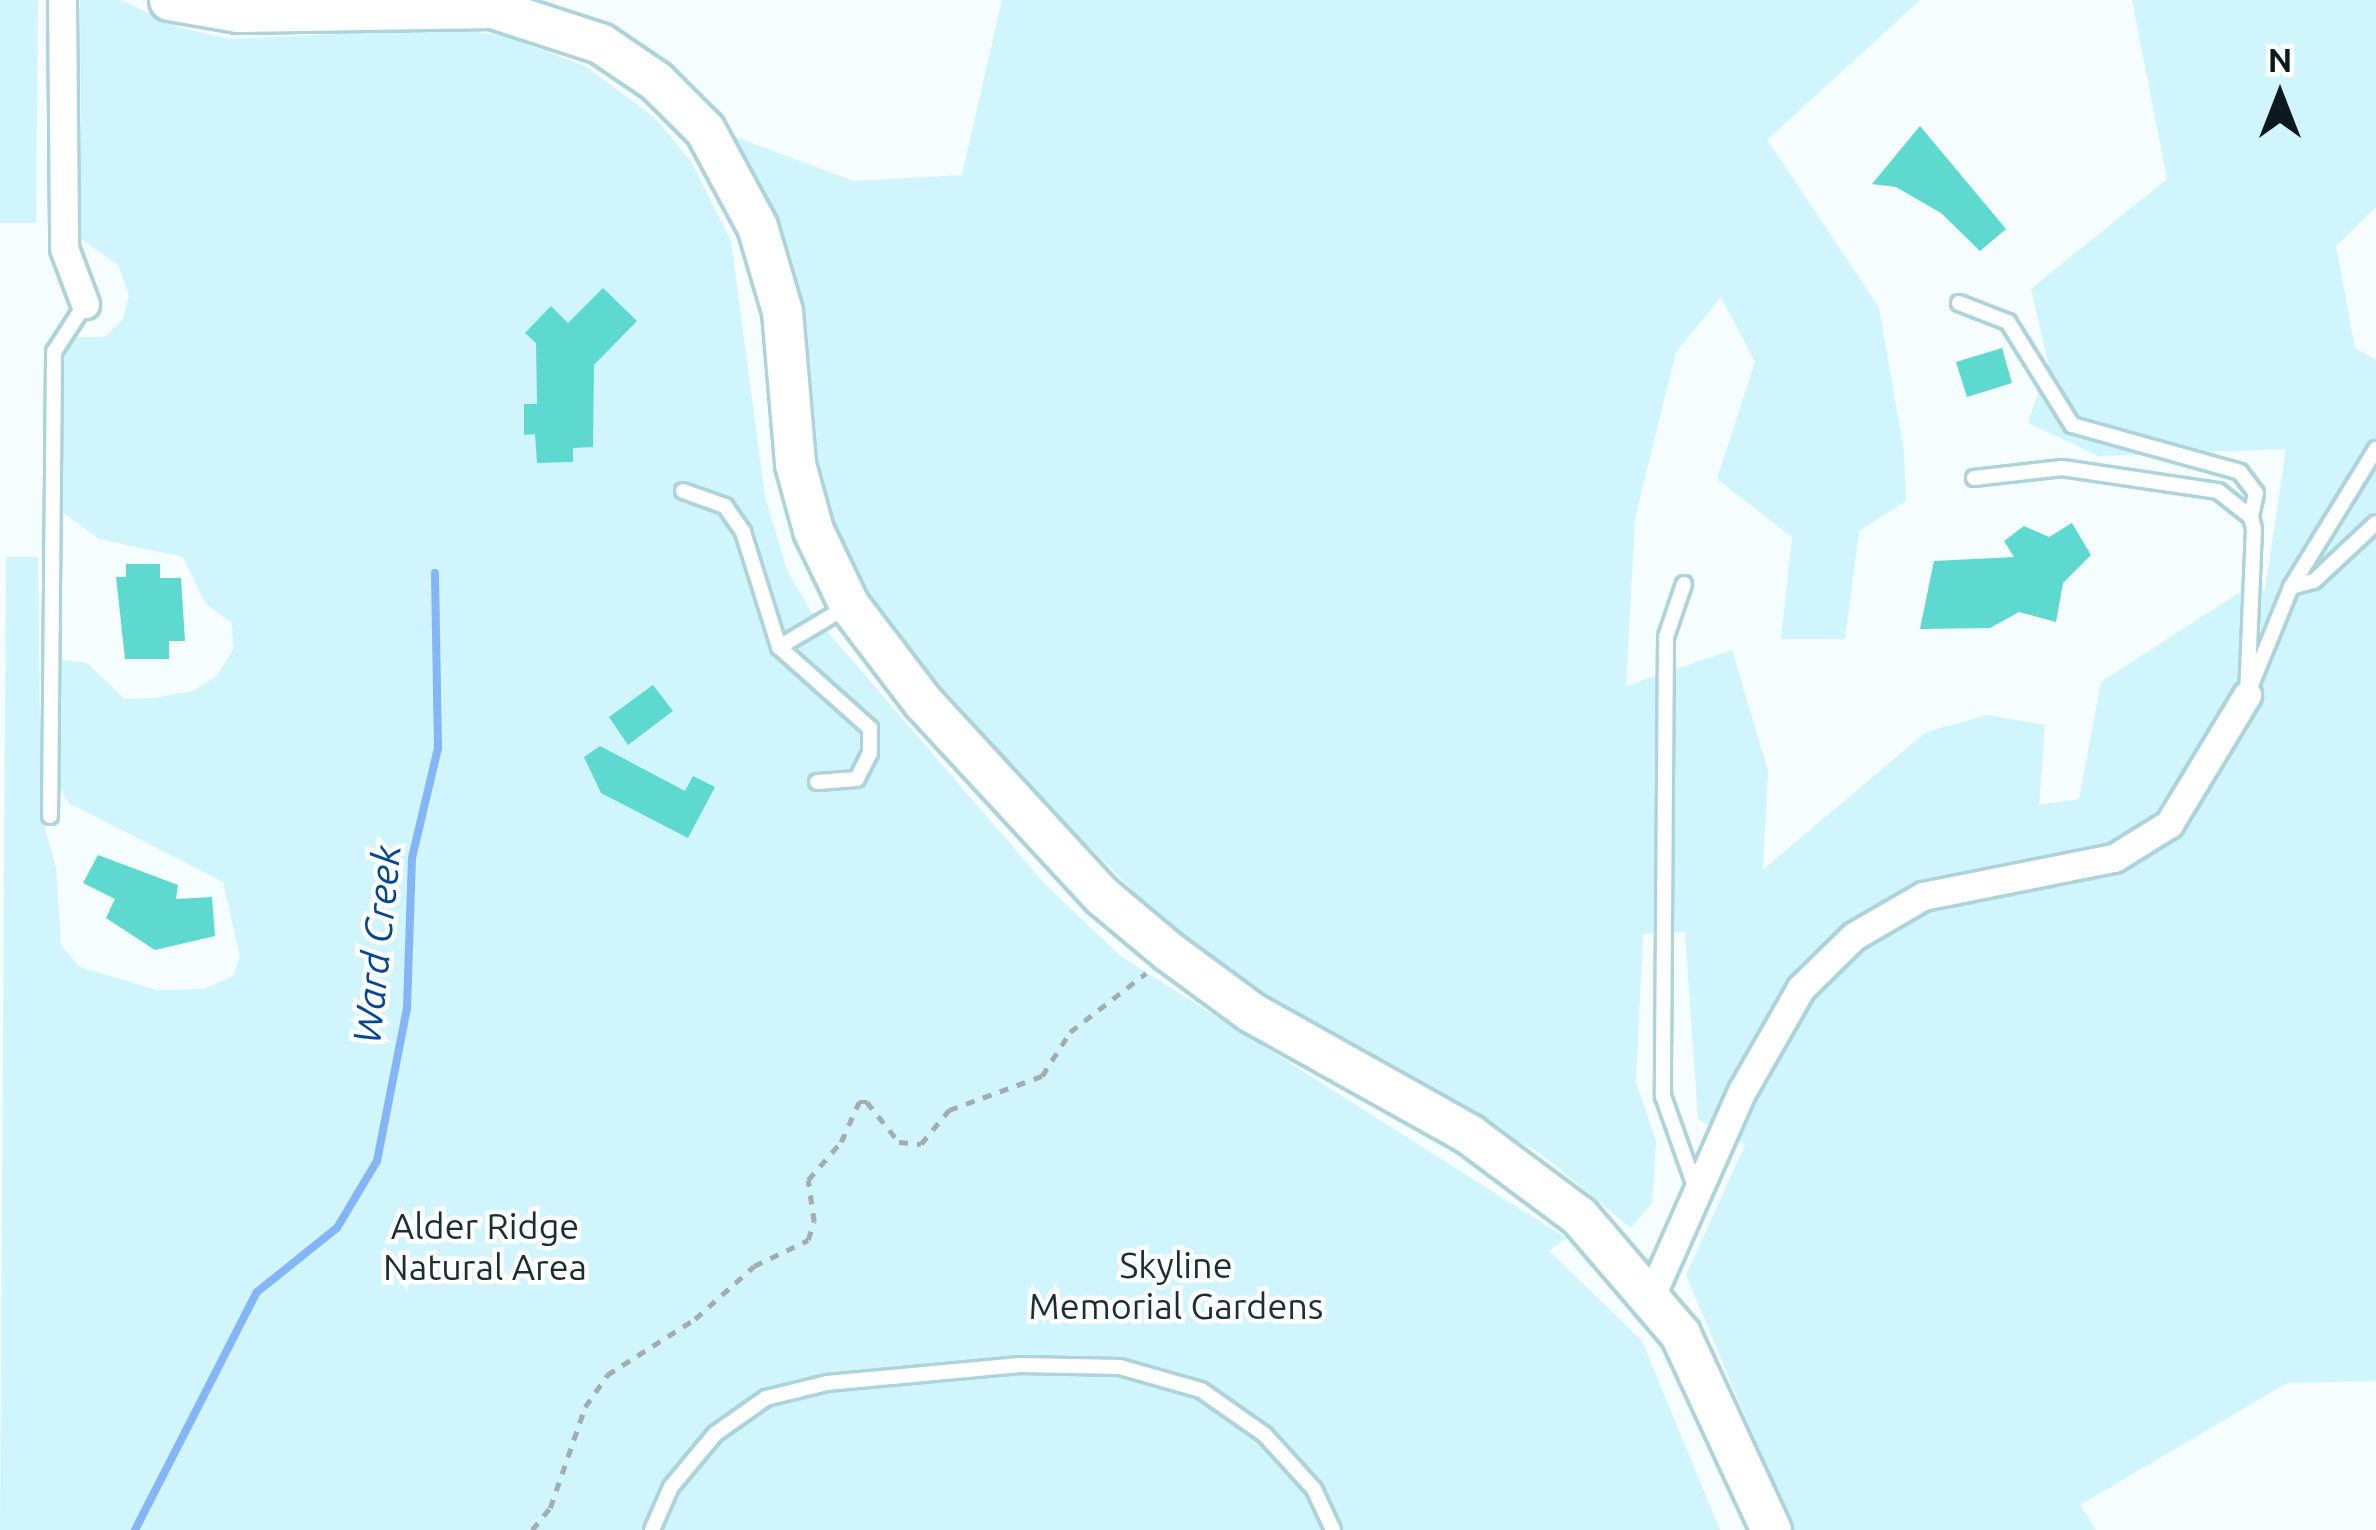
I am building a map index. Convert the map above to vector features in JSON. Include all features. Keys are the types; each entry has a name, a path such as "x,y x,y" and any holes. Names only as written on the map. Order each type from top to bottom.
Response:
{"main road":[{"path":"170,0 238,12 492,8 600,43 656,81 705,130 773,268 802,497 849,604 923,702 1043,835 1168,951 1251,1012 1527,1174 1651,1296 1703,1375 1771,1530"}],"street":[{"path":"62,0 64,248 85,304"},
{"path":"1651,1296 1701,1198 1742,1091 1801,988 1854,936 1923,896 2114,858 2168,824 2247,695"}],"lane":[{"path":"50,816 54,352 85,304"},
{"path":"1959,304 2008,322 2072,425 2240,472 2256,493 2251,517 2256,559 2247,695"},
{"path":"2247,695 2291,587 2376,449"},
{"path":"1974,478 2062,468 2218,490 2251,517"},
{"path":"683,490 725,506 743,532 778,646 870,728 870,753 857,779 817,782"},
{"path":"2291,587 2314,580 2376,524"},
{"path":"1684,584 1666,637 1664,1096 1701,1198"},
{"path":"778,646 849,604"},
{"path":"652,1530 671,1487 715,1434 766,1398 827,1382 1020,1365 1120,1367 1201,1390 1265,1436 1314,1489 1333,1530"}],"path":[{"path":"532,1530 550,1508 585,1407 607,1375 695,1319 754,1266 808,1240 808,1180 841,1142 860,1101 899,1142 921,1144 949,1110 1042,1076 1070,1033 1168,951"}],"green space":[{"path":"0,0 38,0 36,223 0,223"},
{"path":"80,0 121,0 180,28 231,39 444,29 501,35 585,66 655,118 692,163 731,241 765,497 787,570 813,615 1044,883 1119,955 1566,1238 1549,1251 1642,1341 1720,1530 0,1530 6,557 38,557 41,815 56,867 61,945 80,967 156,990 204,989 233,976 240,957 223,882 69,803 58,786 58,659 87,663 125,699 153,698 193,691 217,676 233,649 232,623 206,604 183,557 99,539 58,509 57,337 105,337 123,319 129,295 118,265 81,239"},
{"path":"1002,0 1920,0 1767,140 1879,308 1904,451 1906,501 1859,531 1845,639 1781,639 1792,537 1717,479 1755,362 1721,297 1676,352 1635,518 1626,686 1732,650 1768,771 1763,870 1926,732 1988,715 2045,725 2039,805 2079,799 2101,682 2237,594 2265,590 2286,449 2099,456 2028,423 2048,362 2031,289 2167,179 2132,0 2376,0 2376,207 2336,246 2355,348 2376,360 2376,1381 2287,1383 2080,1505 2096,1530 1793,1530 1686,1275 1745,1145 1698,1119 1685,932 1643,934 1636,1082 1656,1141 1652,1203 1631,1228 1541,1154 1264,995 1181,938 1045,803 862,597 825,523 717,130 854,181 962,175"}],"building":[{"path":"1920,126 2006,229 1980,251 1941,213 1896,187 1872,184"},
{"path":"603,288 637,321 594,365 593,447 573,448 573,462 537,463 535,434 524,435 524,404 537,404 536,343 525,333 551,306 568,323"},
{"path":"2002,348 2012,383 1967,397 1956,362"},
{"path":"2072,523 2091,555 2063,583 2056,622 2019,612 1990,628 1920,629 1934,561 2014,557 2004,541 2024,526 2049,537"},
{"path":"126,564 160,564 160,578 181,578 185,641 169,641 169,659 125,659 116,577 126,577"},
{"path":"653,685 673,711 628,745 609,717"},
{"path":"600,746 685,791 693,776 715,787 688,838 601,793 584,757"},
{"path":"98,855 178,885 176,899 212,897 215,936 155,950 106,918 115,899 83,883"}],"waterway":[{"name":"Ward Creek","path":"135,1530 257,1292 337,1228 377,1161 407,1008 412,858 438,748 435,573"}],"park label":[{"name":"Alder Ridge Natural Area","path":"485,1246"},
{"name":"Skyline Memorial Gardens","path":"1176,1284"}]}
